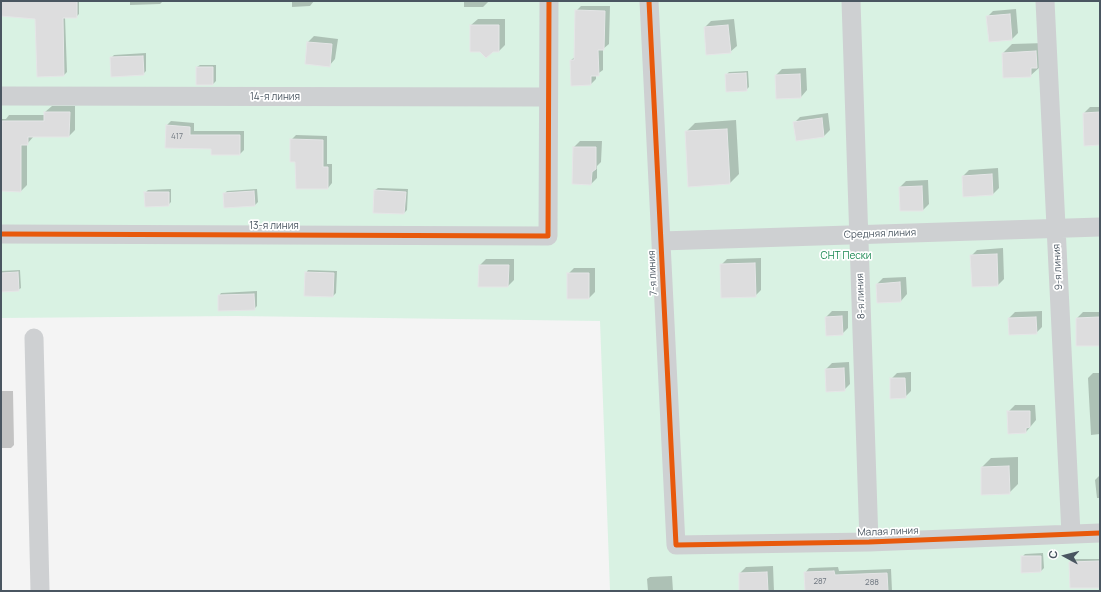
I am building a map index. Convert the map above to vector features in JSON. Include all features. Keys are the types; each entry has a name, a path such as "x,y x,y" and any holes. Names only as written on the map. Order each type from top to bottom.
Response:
{"street":[{"path":"548,97 549,1"},
{"name":"7-я линия","path":"648,1 676,545"},
{"name":"8-я линия","path":"851,1 869,542"},
{"name":"9-я линия","path":"1045,1 1071,534"},
{"name":"14-я линия","path":"1,96 548,97"},
{"name":"13-я линия","path":"1,234 548,236 548,97"},
{"name":"Средняя линия","path":"661,241 1100,227"},
{"path":"34,338 40,591"},
{"name":"Малая линия","path":"676,545 869,542 1100,533"}],"green space":[{"name":"СНТ Пески","path":"1,1 1100,1 1100,591 610,591 600,321 237,316 1,318"}],"building":[{"path":"1,1 77,1 77,18 63,18 64,76 37,77 35,19 1,16"},
{"path":"575,10 605,11 604,50 598,50 599,76 591,76 591,85 571,86 570,60 574,60"},
{"path":"1010,14 1012,40 989,42 986,16"},
{"path":"470,25 499,25 499,52 493,52 486,58 480,52 470,52"},
{"path":"728,25 731,53 706,55 704,27"},
{"path":"307,42 332,44 330,67 305,64"},
{"path":"1036,51 1037,68 1031,68 1031,77 1003,78 1002,53"},
{"path":"143,56 144,75 111,77 110,57"},
{"path":"196,67 213,67 213,85 196,85"},
{"path":"746,73 747,91 726,92 725,74"},
{"path":"800,74 801,98 776,99 775,75"},
{"path":"44,112 70,112 69,137 28,137 28,145 21,145 21,192 1,191 2,121 44,121"},
{"path":"1100,112 1100,145 1084,146 1083,113"},
{"path":"822,118 824,137 796,141 793,122"},
{"path":"166,125 190,127 190,135 240,135 240,155 211,155 211,149 165,148"},
{"path":"727,129 730,184 688,187 685,131"},
{"path":"290,139 323,140 323,167 328,167 328,189 296,189 295,162 290,162"},
{"path":"573,147 596,147 596,169 592,172 591,185 572,184"},
{"path":"992,174 993,195 963,197 962,176"},
{"path":"922,186 923,211 900,211 899,187"},
{"path":"374,190 406,192 404,214 373,213"},
{"path":"254,191 255,206 224,208 223,193"},
{"path":"144,192 169,192 169,206 145,207"},
{"path":"997,254 998,286 972,287 970,255"},
{"path":"755,263 756,297 721,298 720,264"},
{"path":"479,265 509,265 508,287 478,287"},
{"path":"18,272 19,291 1,292 1,273"},
{"path":"305,272 334,273 333,297 304,296"},
{"path":"567,273 589,273 589,299 567,299"},
{"path":"900,282 901,302 877,303 876,284"},
{"path":"254,294 255,310 218,311 218,295"},
{"path":"842,316 843,335 826,336 825,317"},
{"path":"1036,317 1037,334 1009,335 1008,318"},
{"path":"1100,317 1100,346 1076,346 1076,318"},
{"path":"844,368 845,391 826,392 825,369"},
{"path":"890,378 905,378 906,398 890,399"},
{"path":"1007,411 1030,411 1030,427 1026,428 1026,433 1008,434"},
{"path":"1009,466 1010,494 981,495 981,467"},
{"path":"1021,556 1041,556 1041,572 1021,573"},
{"path":"1100,561 1100,588 1070,588 1069,562"},
{"path":"834,571 835,575 887,573 888,591 805,591 804,572"},
{"path":"767,572 768,591 739,591 739,573"}],"cycle path":[{"path":"1,234 548,236 549,1"},
{"path":"649,1 676,545 869,542 1100,533"}]}
